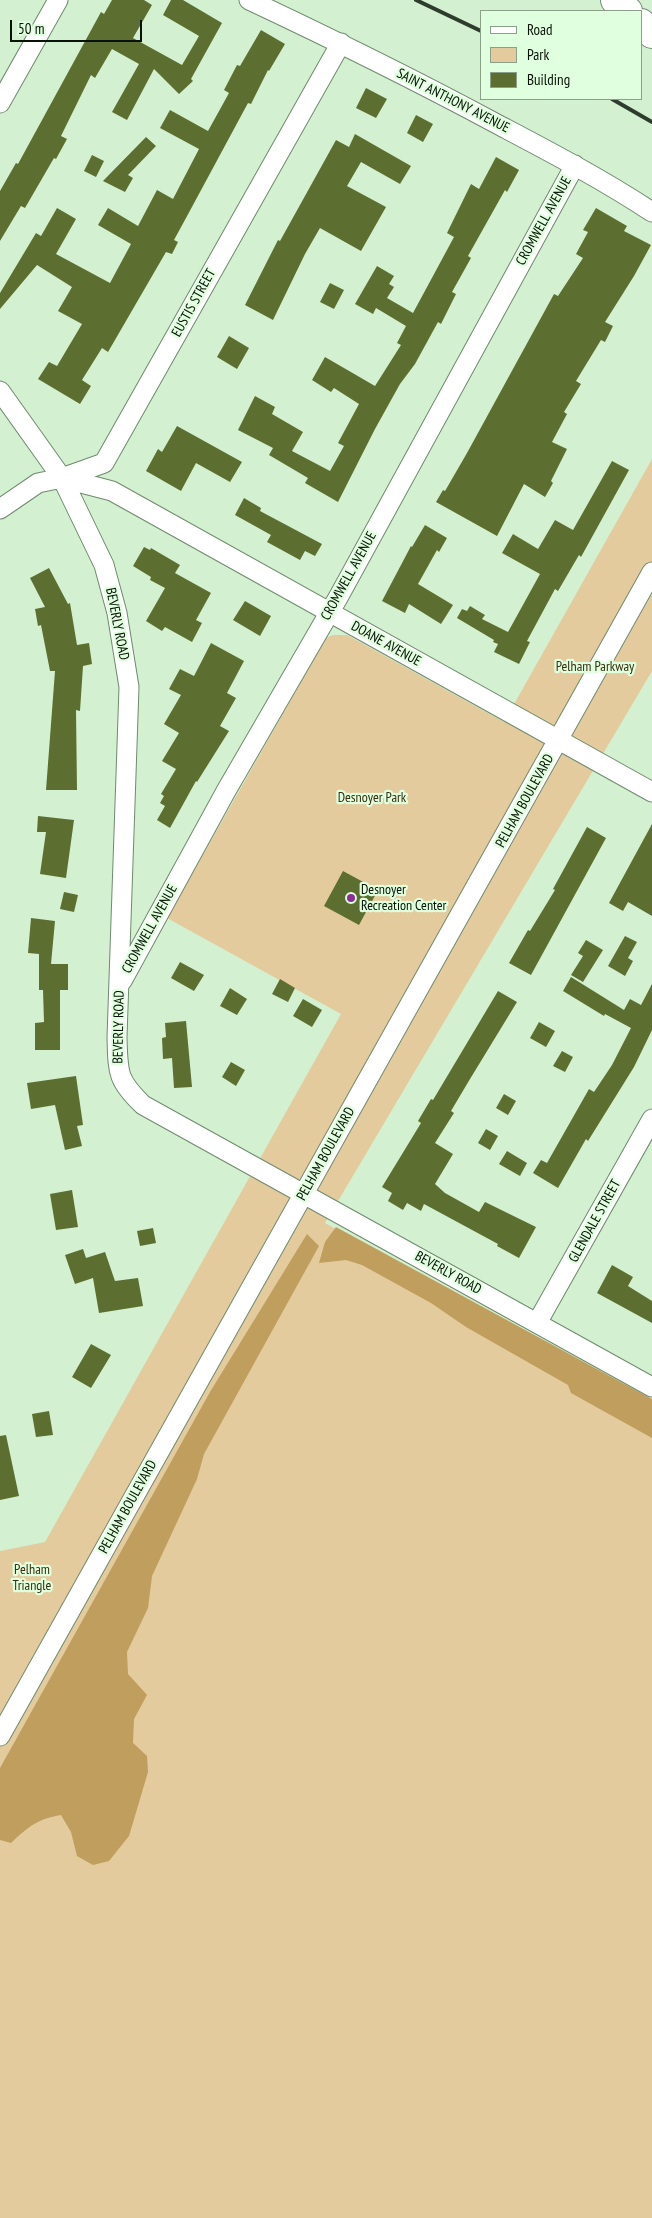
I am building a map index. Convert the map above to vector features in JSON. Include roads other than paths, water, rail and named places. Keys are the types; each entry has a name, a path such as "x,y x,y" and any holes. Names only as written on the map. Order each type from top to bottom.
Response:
{"highway":[{"path":"615,0 627,10"},
{"path":"642,24 652,34"}],"street":[{"path":"0,103 58,0"},
{"name":"SAINT ANTHONY AVENUE","path":"249,0 341,43 575,165 652,212"},
{"name":"EUSTIS STREET","path":"0,509 38,483 62,478 104,463 341,43"},
{"name":"CROMWELL AVENUE","path":"119,985 226,791 330,612 575,165"},
{"name":"BEVERLY ROAD","path":"0,392 62,478 104,565 117,613 128,687 118,1072 127,1089 144,1105 652,1387"},
{"name":"DOANE AVENUE","path":"62,478 112,491 652,792"},
{"name":"PELHAM BOULEVARD","path":"0,1736 652,572"},
{"name":"GLENDALE STREET","path":"537,1323 652,1118"}],"railway":[{"path":"416,0 480,31"},
{"path":"614,100 652,122"}],"place":[{"name":"Desnoyer Recreation Center","path":"351,898"}],"park label":[{"name":"Pelham Parkway","path":"595,667"},
{"name":"Desnoyer Park","path":"372,798"},
{"name":"Pelham Triangle","path":"32,1578"}]}
